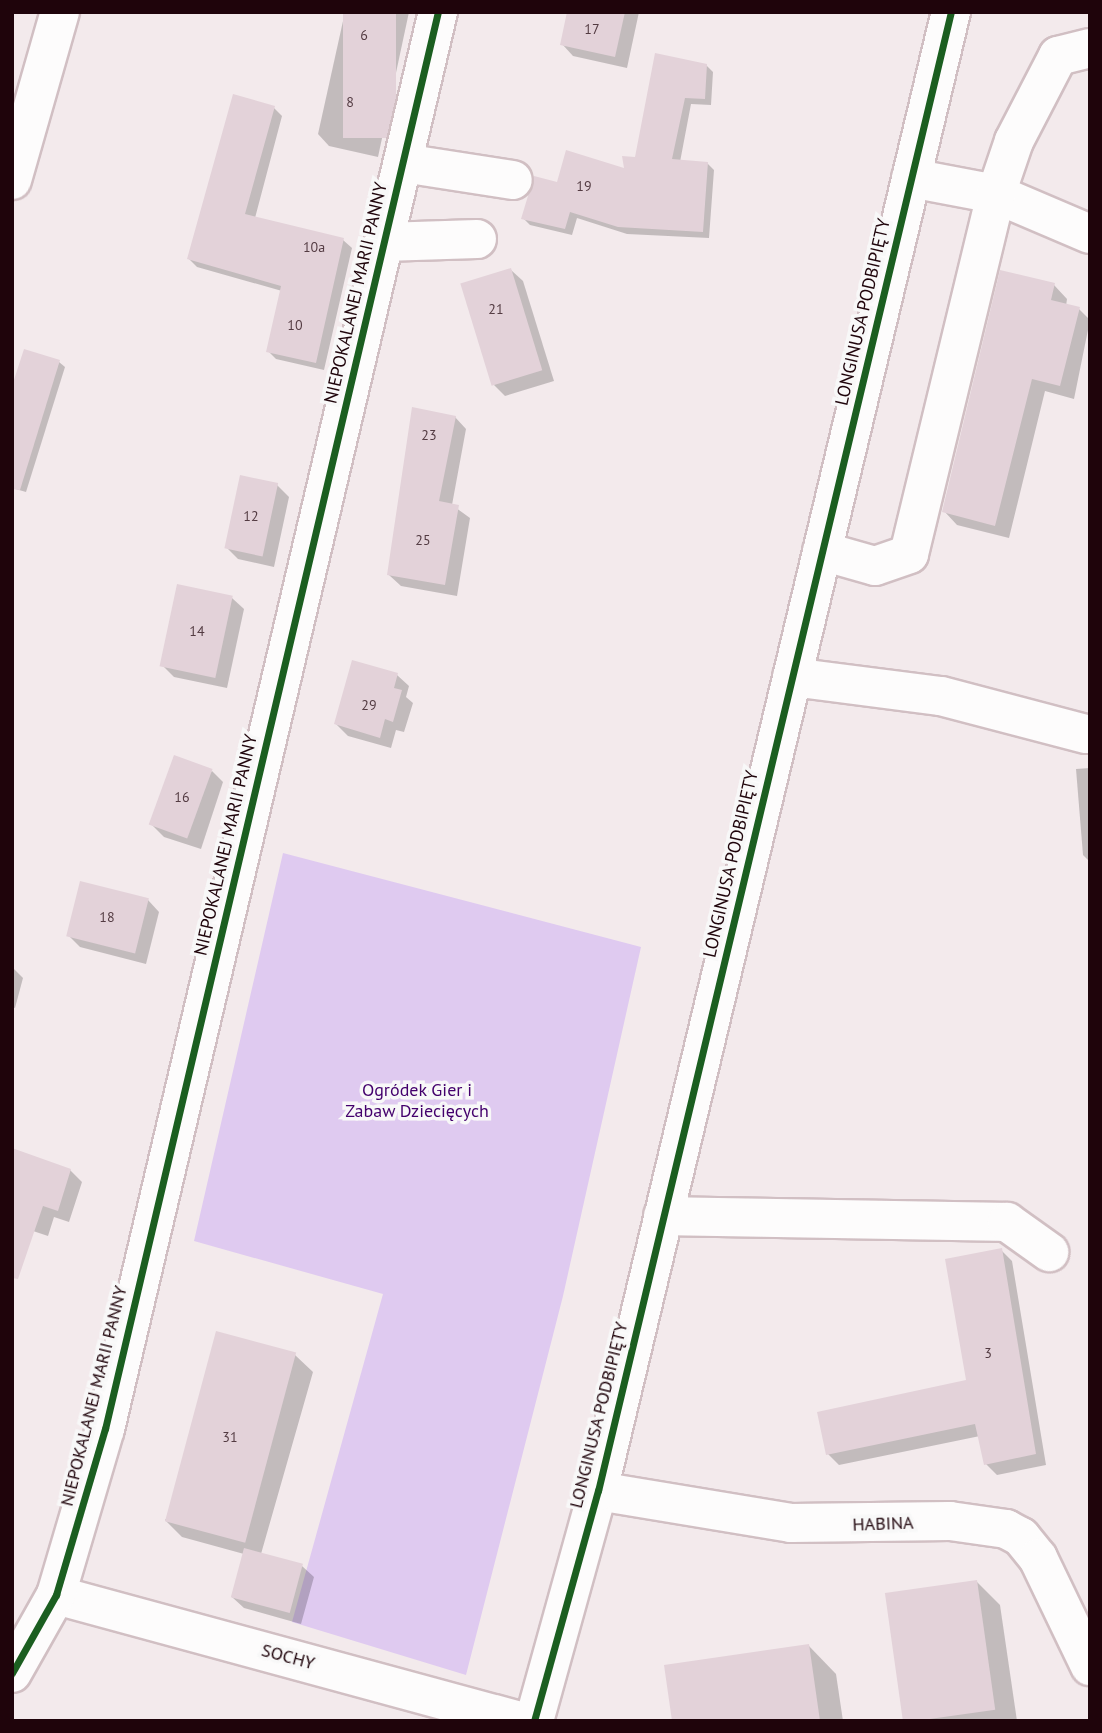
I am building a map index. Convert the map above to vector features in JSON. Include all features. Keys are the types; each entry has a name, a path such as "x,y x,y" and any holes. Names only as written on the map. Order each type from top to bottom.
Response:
{"street":[{"path":"12,180 60,12"},
{"name":"NIEPOKALANEJ MARII PANNY","path":"12,1673 56,1595 105,1429 438,12"},
{"name":"LONGINUSA PODBIPIĘTY","path":"534,1721 598,1491 951,12"},
{"path":"822,551 875,566 909,554 996,194 1014,141 1058,56 1090,48"},
{"path":"402,163 513,180"},
{"path":"911,178 996,194 1090,234"},
{"path":"384,242 477,239"},
{"path":"792,677 941,696 1086,734"},
{"path":"663,1216 1007,1222 1049,1252"},
{"name":"HABINA","path":"598,1491 792,1523 950,1521 1006,1530 1021,1537 1038,1558 1090,1665"},
{"name":"SOCHY","path":"56,1595 519,1721"}],"green space":[{"name":"Ogródek Gier i Zabaw Dziecięcych","path":"283,853 641,947 563,1296 466,1675 292,1622 383,1294 194,1241"}],"building":[{"path":"343,12 396,12 396,138 343,138"},
{"path":"567,12 625,12 615,57 560,45"},
{"path":"655,53 707,64 705,99 685,98 672,159 708,162 703,232 618,227 570,212 565,229 521,219 534,176 557,182 566,150 624,168 622,156 635,157"},
{"path":"233,94 275,106 245,214 344,238 316,363 266,352 281,286 187,259"},
{"path":"511,268 542,370 492,386 460,283"},
{"path":"1000,270 1055,283 1051,300 1080,307 1060,386 1032,379 995,526 942,512"},
{"path":"24,349 60,360 20,490 12,489 12,386"},
{"path":"412,407 456,416 439,501 459,505 445,585 387,575"},
{"path":"240,475 278,483 263,556 224,548"},
{"path":"177,584 233,596 215,678 160,666"},
{"path":"352,660 398,673 394,688 402,690 393,722 385,719 380,738 334,724"},
{"path":"174,755 213,769 187,839 149,825"},
{"path":"80,881 149,898 135,953 66,936"},
{"path":"12,1148 71,1169 58,1211 43,1206 18,1279 12,1278"},
{"path":"1002,1248 1036,1454 984,1465 975,1424 826,1455 817,1412 966,1380 945,1259"},
{"path":"216,1331 296,1352 245,1543 165,1521"},
{"path":"244,1548 303,1564 290,1613 231,1597"},
{"path":"977,1580 995,1710 903,1721 885,1593"},
{"path":"809,1644 820,1721 672,1721 664,1665"}],"cycle path":[{"path":"12,1673 56,1595 105,1429 438,12"},
{"path":"534,1721 598,1491 951,12"}]}
